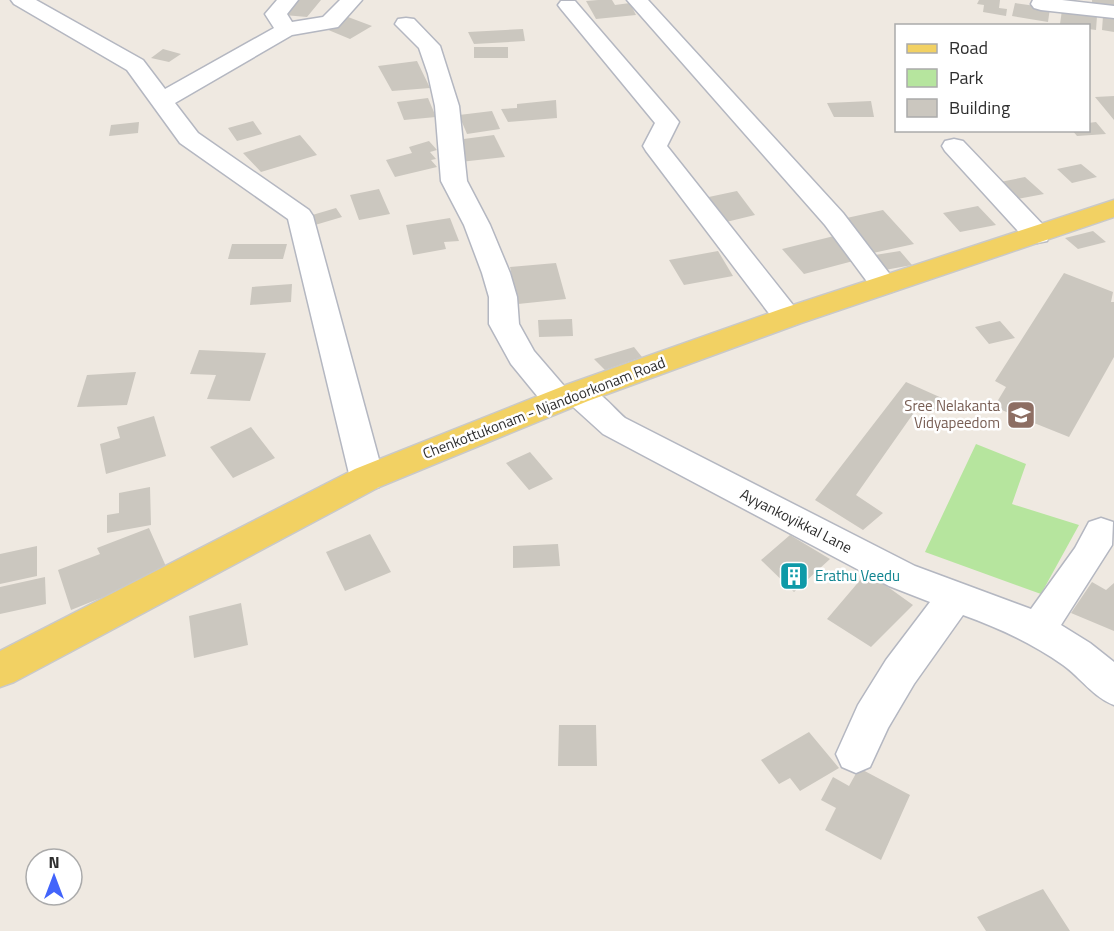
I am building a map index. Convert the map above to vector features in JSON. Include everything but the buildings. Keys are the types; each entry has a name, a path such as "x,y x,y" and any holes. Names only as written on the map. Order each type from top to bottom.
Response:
{"main road":[{"name":"Chenkottukonam - Njandoorkonam Road","path":"2,662 367,478 567,397 787,317 1114,208"}],"street":[{"path":"21,0 135,65 189,138 300,216 367,478"},
{"path":"286,30 276,14 288,0"},
{"path":"160,100 245,55 286,30 330,22 352,0"},
{"path":"636,0 834,219 884,285"},
{"path":"1041,4 1114,12"},
{"path":"568,5 667,122 655,146 787,317"},
{"name":"Ayyankoyikkal Lane","path":"406,24 429,46 439,74 448,117 454,180 477,225 496,273 503,297 504,324 522,357 567,397 614,426 902,576 1024,622 1077,654 1109,678"},
{"path":"954,146 1037,235"},
{"path":"1038,631 1047,611 1093,551 1101,532"},
{"path":"856,754 872,718 900,672 955,597"}],"green space":[{"path":"976,444 1026,464 1012,504 1079,525 1041,594 925,552"}],"place":[{"name":"Sree Nelakanta Vidyapeedom","path":"1021,415"},
{"name":"Erathu Veedu","path":"794,576"}]}
